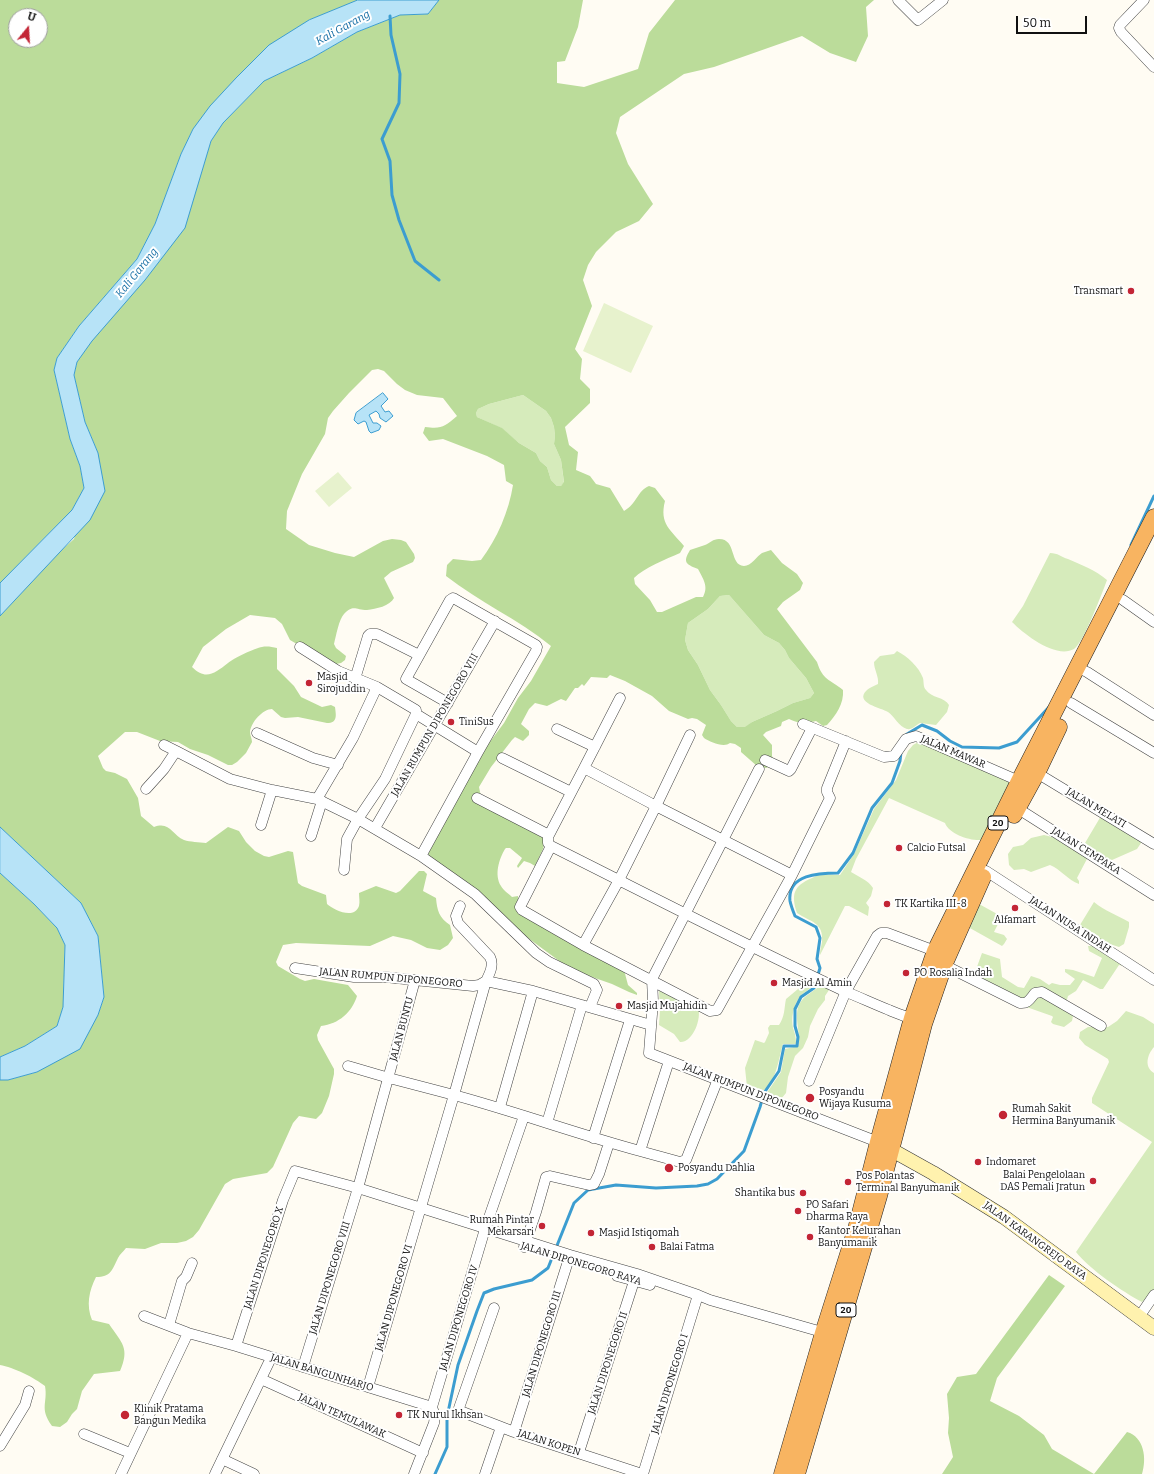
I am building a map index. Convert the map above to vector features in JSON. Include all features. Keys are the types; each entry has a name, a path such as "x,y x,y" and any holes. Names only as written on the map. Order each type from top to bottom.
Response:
{"highway":[{"name":"20","path":"918,1021 986,871 1037,773 1071,703 1082,670 1154,518"},
{"name":"20","path":"797,1474 856,1229 886,1145 918,1021 934,951 1019,781 1123,600 1154,540"},
{"name":"20","path":"782,1474 831,1335"}],"main road":[{"name":"JALAN KARANGREJO RAYA","path":"886,1145 1004,1217 1154,1328"}],"street":[{"path":"898,0 918,20 943,0"},
{"path":"1144,0 1120,25 1119,28 1154,67"},
{"path":"421,856 537,647 536,645 453,598 450,600 406,679 448,703"},
{"path":"1123,600 1154,622"},
{"name":"JALAN RUMPUN DIPONEGORO VIII","path":"375,828 495,621"},
{"path":"355,679 368,636 370,634 378,634 419,654"},
{"path":"300,647 338,671 377,687 416,710 416,714 478,752"},
{"path":"1082,670 1154,715"},
{"path":"311,836 319,800 354,738 377,687"},
{"path":"620,698 549,835 548,843 551,846 684,914 846,991 918,1021"},
{"path":"1071,703 1154,753"},
{"path":"344,870 347,839 358,819 385,779 416,714"},
{"name":"JALAN MAWAR","path":"765,760 789,771 808,726 884,756 894,756 903,743 916,736 1019,781"},
{"path":"557,729 595,747"},
{"path":"257,733 313,758 338,765"},
{"path":"583,945 619,880 690,735"},
{"path":"551,846 520,906 521,909 583,945 710,1010 717,1010 792,875 830,798 827,788 846,741"},
{"path":"164,745 230,779 319,800 375,828 421,856 476,894 536,953 549,962 594,984 597,990 586,1006 547,1124"},
{"path":"146,789 176,751"},
{"path":"502,758 571,792"},
{"path":"584,768 792,875"},
{"path":"652,979 759,769"},
{"name":"JALAN MELATI","path":"1037,773 1154,844"},
{"path":"261,825 272,790"},
{"path":"477,798 549,835"},
{"name":"JALAN CEMPAKA","path":"1018,808 1154,895"},
{"name":"JALAN NUSA INDAH","path":"986,871 1154,980"},
{"path":"460,906 456,916 458,923 492,959 491,971 486,981"},
{"path":"809,1081 846,991 877,936 881,933 887,933 934,951"},
{"path":"944,965 1020,1003 1028,1002 1035,992 1042,992 1101,1026"},
{"name":"JALAN RUMPUN DIPONEGORO","path":"295,968 354,977 415,980 473,986 479,985 486,981 533,991 630,1020 652,1025"},
{"name":"JALAN RUMPUN DIPONEGORO","path":"652,979 652,1025 649,1053 886,1145"},
{"name":"JALAN BUNTU","path":"356,1192 389,1078 415,980"},
{"name":"JALAN DIPONEGORO VI","path":"368,1387 486,981"},
{"path":"500,1107 533,991"},
{"path":"593,1138 630,1020"},
{"path":"640,1151 669,1061"},
{"path":"348,1066 500,1107 547,1124 609,1143 680,1162 686,1160 718,1079"},
{"name":"JALAN DIPONEGORO IV","path":"432,1407 484,1231 524,1116"},
{"path":"525,1244 546,1177 550,1176 589,1185 594,1184 599,1174 609,1143"},
{"name":"JALAN DIPONEGORO RAYA","path":"293,1174 419,1211 697,1297 831,1335"},
{"name":"JALAN DIPONEGORO X","path":"236,1346 280,1208 293,1174"},
{"name":"JALAN DIPONEGORO VIII","path":"303,1367 356,1192"},
{"name":"JALAN DIPONEGORO III","path":"514,1432 564,1256"},
{"path":"169,1325 182,1281 186,1277 192,1263"},
{"name":"JALAN DIPONEGORO II","path":"579,1452 636,1278"},
{"path":"1139,1317 1154,1295"},
{"name":"JALAN DIPONEGORO I","path":"642,1474 697,1297"},
{"name":"JALAN KOPEN","path":"494,1308 459,1408 462,1413 514,1432 579,1452 642,1474"},
{"name":"JALAN BANGUNHARJO","path":"144,1316 188,1333 236,1346 432,1407"},
{"path":"121,1474 188,1333"},
{"path":"215,1474 271,1358"},
{"name":"JALAN TEMULAWAK","path":"261,1380 423,1453"},
{"path":"0,1446 25,1405 29,1391"},
{"path":"414,1474 436,1416 432,1407"},
{"path":"485,1474 501,1427"},
{"path":"84,1434 130,1454"},
{"path":"222,1459 254,1474"}],"green space":[{"path":"0,0 358,0 309,20 193,129 181,154 155,224 137,259 79,326 57,358 54,370 70,439 80,466 84,488 72,510 0,583"},
{"path":"439,0 583,0 578,27 565,61 557,62 557,83 584,87 638,69 649,33 675,0 874,0 866,7 868,36 856,62 830,53 802,36 714,67 684,74 620,117 616,133 628,164 653,204 639,221 616,232 596,252 588,265 583,280 592,306 575,349 582,359 580,379 590,389 590,403 565,427 569,445 578,452 576,470 590,476 596,484 610,488 624,511 632,505 645,488 649,486 655,488 665,501 664,515 667,526 684,546 680,553 649,567 634,578 635,584 650,600 657,612 662,612 696,597 703,597 705,593 705,586 703,579 698,569 690,566 686,562 686,557 690,550 715,540 725,540 731,547 734,557 739,565 747,566 762,553 771,550 782,563 797,574 803,583 800,590 783,602 777,609 817,662 824,676 843,690 841,705 827,725 823,726 816,721 802,723 789,719 782,722 781,726 766,732 763,735 772,745 773,759 770,766 766,768 757,766 741,752 741,748 735,744 730,743 721,745 704,738 702,735 706,725 697,719 688,719 669,711 652,696 625,681 610,675 607,678 591,677 584,686 582,684 578,688 575,688 566,701 561,699 547,706 535,703 529,709 521,724 529,731 529,735 523,741 515,737 512,740 491,767 479,787 481,797 540,832 545,840 543,849 535,866 524,861 518,868 517,866 522,858 510,848 506,848 498,867 499,882 503,889 512,897 518,896 518,906 624,970 628,985 637,993 637,995 612,984 575,971 566,966 524,935 430,859 428,852 486,747 504,723 551,646 525,627 446,576 447,565 453,559 472,561 481,560 487,552 502,524 509,505 513,485 506,481 504,465 487,456 443,439 429,441 423,433 425,427 435,428 442,426 449,423 457,416 443,398 417,395 405,390 384,371 378,369 372,370 349,393 328,418 325,434 302,474 287,511 286,529 309,545 354,557 383,541 392,539 406,542 414,554 415,558 413,562 391,572 384,578 394,598 382,607 367,610 352,608 342,616 334,644 336,648 346,656 345,660 341,663 336,664 324,660 290,640 282,624 275,618 250,615 226,629 203,647 192,667 206,675 219,670 231,661 255,649 262,647 277,648 277,669 294,686 301,697 322,707 331,705 335,707 335,720 331,723 327,723 298,717 285,718 281,717 272,709 265,711 255,720 251,728 250,732 252,742 246,753 232,765 228,765 208,755 190,749 178,742 160,741 137,732 125,732 98,756 103,768 106,771 115,773 127,779 138,798 141,816 154,827 164,826 184,840 206,843 228,827 239,831 246,842 255,851 264,856 269,857 288,851 293,852 298,883 326,895 327,904 339,911 349,913 356,910 359,906 359,893 376,886 396,893 400,891 419,871 424,871 427,874 423,891 436,898 439,913 443,920 450,925 453,938 448,945 440,950 427,948 411,940 393,936 370,946 296,943 283,945 276,962 278,966 305,981 314,979 348,985 357,996 352,1007 344,1016 334,1023 321,1026 317,1035 318,1040 334,1069 329,1096 322,1113 316,1119 299,1116 293,1123 273,1167 267,1173 233,1179 225,1184 199,1230 193,1237 186,1241 177,1243 161,1243 145,1249 126,1248 108,1274 101,1277 96,1277 89,1298 90,1314 92,1320 109,1324 118,1336 124,1351 123,1363 120,1371 94,1374 82,1391 77,1409 67,1422 60,1427 52,1426 48,1420 45,1410 45,1386 24,1373 0,1365 0,1080 8,1080 37,1072 98,1015 104,997 98,936 81,903 0,827 0,616 55,556 74,539 98,453 85,422 74,375 77,362 200,176 211,141 223,123 264,81 312,58 357,32 400,15 428,14","holes":["523,395 546,411 551,418 554,427 554,444 561,460 564,482 561,486 557,486 551,480 547,467 540,461 536,453 519,443 502,428 477,417 476,413 478,409 489,404","729,595 764,635 779,643 789,658 806,678 814,693 810,698 793,703 752,722 745,727 737,727 731,721 710,690 698,665 688,650 685,640 688,623 708,609 720,596"]},
{"path":"604,303 653,326 631,373 583,351"},
{"path":"523,395 546,411 551,418 554,427 554,444 561,460 564,483 561,486 557,486 551,480 547,467 540,461 536,453 519,443 501,428 477,417 476,413 478,409 489,404"},
{"path":"338,472 352,488 329,507 315,491"},
{"path":"1050,553 1057,554 1098,573 1107,580 1082,638 1074,649 1067,651 1059,651 1041,644 1012,622 1023,606"},
{"path":"729,595 764,635 779,643 789,658 806,678 814,693 810,698 793,703 752,722 745,728 737,727 731,721 710,690 698,665 688,650 685,640 688,623 708,609 720,596"},
{"path":"897,651 909,659 919,670 923,678 924,687 928,693 944,700 949,705 947,712 936,725 920,723 907,729 904,728 888,712 866,702 864,695 867,690 878,684 874,662 880,656 894,654"},
{"path":"920,741 1009,780 1011,784 981,840 960,836 947,827 945,823 889,798 856,859 851,872 866,881 873,888 871,896 866,903 869,907 868,916 849,906 845,906 820,955 822,942 821,930 815,923 797,913 794,901 795,892 801,884 820,874 840,875 854,854 874,809 896,780 908,751 913,745"},
{"path":"1101,816 1141,839 1141,843 1137,849 1112,860 1105,860 1086,849 1085,843"},
{"path":"1044,835 1056,838 1088,857 1077,878 1079,884 1050,865 1031,872 1024,869 1014,870 1009,865 1008,854 1013,847 1023,845 1031,838"},
{"path":"0,873 34,904 57,928 65,945 63,1007 57,1026 25,1046 0,1057"},
{"path":"1094,902 1129,922 1124,944 1119,947 1103,941 1088,933 1080,925"},
{"path":"979,904 999,915 1001,918 994,932 1004,935 1007,939 1002,946 968,927"},
{"path":"1088,946 1094,946 1128,967 1119,965 1103,989 1100,989 1083,980 1076,991 1068,996 1066,1003 1073,1016 1072,1021 1064,1027 1053,1024 1051,1022 1052,1016 1018,1004 974,975 982,953 1000,959 1002,977 1018,987 1024,988 1031,976 1040,979 1049,985 1052,983 1070,985 1075,979 1065,972 1065,969 1094,977 1102,958 1089,951"},
{"path":"812,981 814,983 813,985 797,1001 792,1016 796,1044 783,1044 776,1071 766,1089 760,1093 747,1087 745,1068 755,1040 765,1042 769,1033 768,1028 770,1025 779,1025 781,1022 786,999 798,989"},
{"path":"822,984 829,990 810,1026 808,1037 803,1048 795,1056 788,1077 786,1093 781,1099 766,1094 781,1072 785,1049 798,1046 799,1035 797,1011 799,1005 804,998"},
{"path":"659,991 669,992 698,1008 699,1018 689,1039 680,1042 674,1034 659,1025"},
{"path":"1126,1011 1143,1017 1154,1024 1154,1047 1148,1057 1148,1064 1149,1068 1154,1073 1154,1289 1142,1302 1107,1280 1089,1266 1076,1252 1152,1142 1092,1103 1092,1098 1109,1062 1108,1059 1085,1045 1079,1038 1080,1032 1088,1027 1108,1027 1117,1021"},
{"path":"1049,1275 1065,1286 997,1378 990,1401 1019,1416 1044,1435 1052,1449 1094,1474 942,1474 953,1457 948,1433 949,1418 947,1394 957,1377 976,1374"},
{"path":"1127,1432 1137,1438 1141,1443 1144,1455 1142,1474 1094,1474"}],"water":[{"name":"Kali Garang","path":"358,0 439,0 428,14 400,15 357,32 312,58 264,81 223,123 211,141 185,228 145,280 92,341 77,362 74,375 85,422 98,453 105,491 90,520 0,616 0,583 72,510 84,488 80,466 70,439 54,370 57,358 79,326 137,259 155,224 181,154 193,129 210,106 269,45 309,20"},
{"path":"383,393 388,399 381,406 385,412 389,411 393,416 386,422 380,418 376,411 369,415 373,423 377,423 381,426 379,430 371,433 366,422 364,421 358,424 354,420 356,413"},
{"path":"0,827 81,903 98,936 104,997 98,1015 80,1049 37,1072 8,1080 0,1080 0,1057 25,1046 57,1026 63,1007 65,945 57,928 34,904 0,873"}],"waterway":[{"path":"390,16 391,35 400,74 399,103 382,139 390,161 392,195 399,220 415,261 439,280"},
{"path":"1131,545 1154,496"},
{"path":"907,734 922,725 937,731 950,741 962,747 999,748 1017,742 1049,707"},
{"path":"435,1474 447,1447 447,1417 458,1365 484,1293 494,1289 532,1280 548,1268 574,1203 588,1190 616,1185 656,1188 708,1184 717,1179 744,1151 764,1093 779,1071 784,1046 797,1046 798,1037 795,1026 795,1009 801,997 814,988 820,968 817,959 820,938 816,927 795,916 791,907 790,892 799,880 806,877 838,873 853,853 872,808 892,783 900,761 901,752"}],"place":[{"name":"Transmart","path":"1131,291"},
{"name":"Masjid Sirojuddin","path":"309,683"},
{"name":"TiniSus","path":"451,722"},
{"name":"Calcio Futsal","path":"899,848"},
{"name":"TK Kartika III-8","path":"887,904"},
{"name":"Alfamart","path":"1015,908"},
{"name":"PO Rosalia Indah","path":"906,973"},
{"name":"Masjid Al Amin","path":"774,983"},
{"name":"Masjid Mujahidin","path":"619,1006"},
{"name":"Posyandu Wijaya Kusuma","path":"810,1098"},
{"name":"Rumah Sakit Hermina Banyumanik","path":"1003,1115"},
{"name":"Indomaret","path":"978,1162"},
{"name":"Posyandu Dahlia","path":"669,1168"},
{"name":"Balai Pengelolaan DAS Pemali Jratun","path":"1093,1181"},
{"name":"Pos Polantas Terminal Banyumanik","path":"848,1182"},
{"name":"Shantika bus","path":"803,1193"},
{"name":"PO Safari Dharma Raya","path":"798,1211"},
{"name":"Rumah Pintar Mekarsari","path":"542,1226"},
{"name":"Masjid Istiqomah","path":"591,1233"},
{"name":"Kantor Kelurahan Banyumanik","path":"810,1237"},
{"name":"Balai Fatma","path":"652,1247"},
{"name":"Klinik Pratama Bangun Medika","path":"125,1415"},
{"name":"TK Nurul Ikhsan","path":"399,1415"}]}
